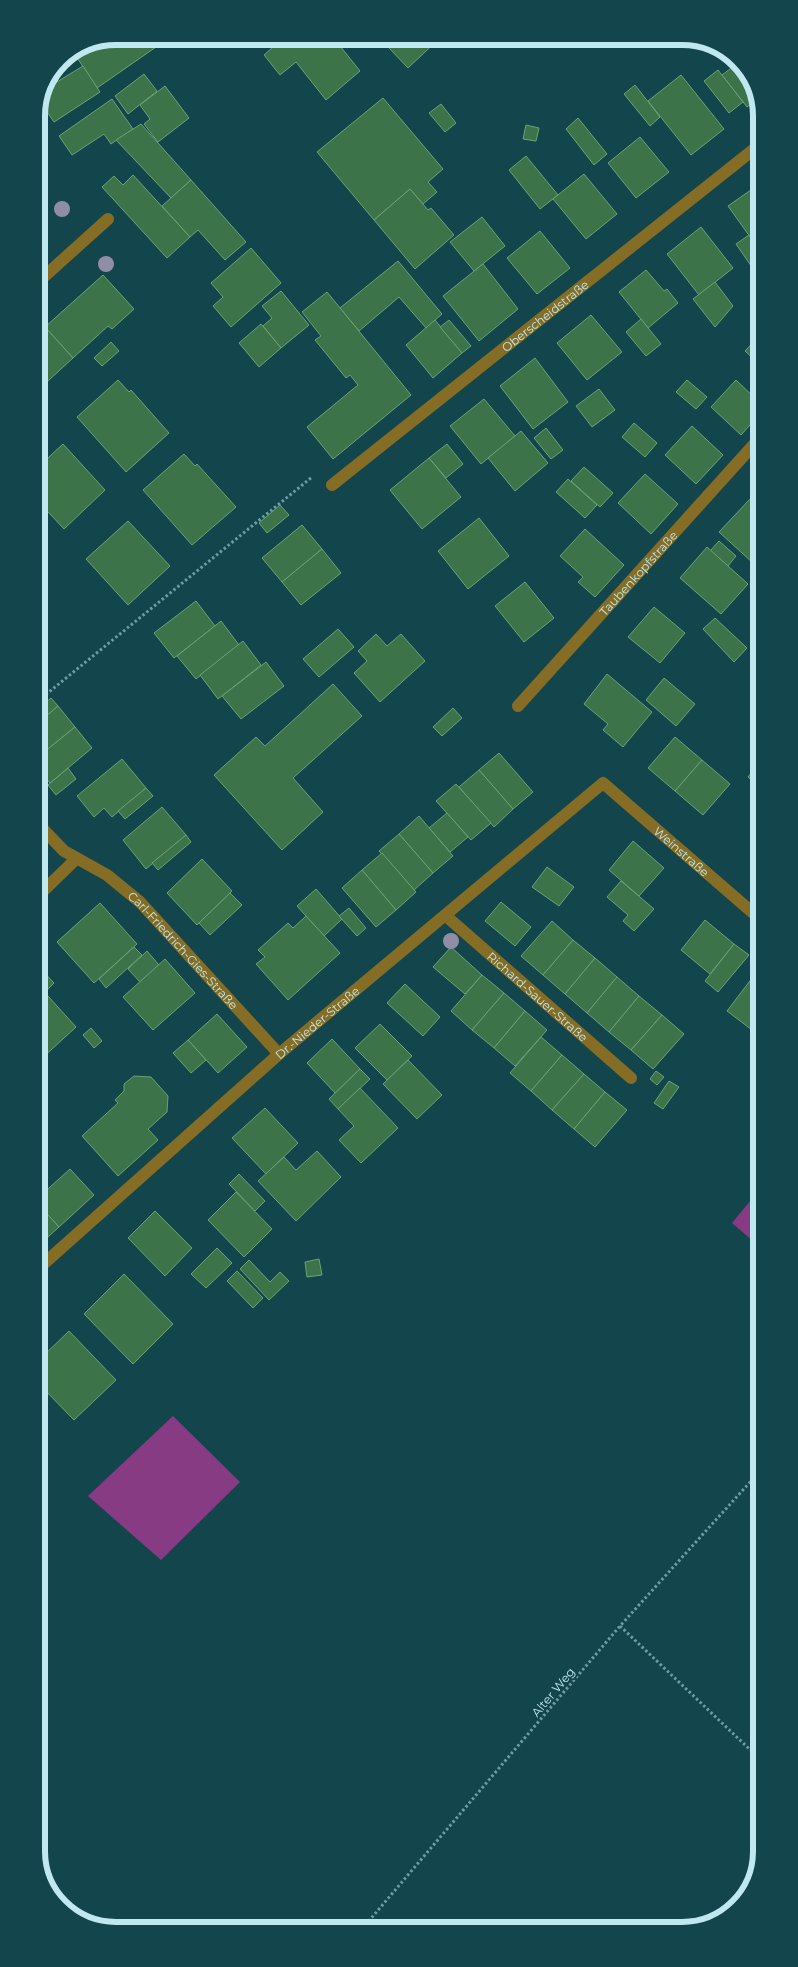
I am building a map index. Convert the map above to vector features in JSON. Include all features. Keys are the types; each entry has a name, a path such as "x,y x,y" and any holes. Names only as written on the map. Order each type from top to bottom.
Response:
{"street":[{"name":"Oberscheidstraße","path":"332,484 753,150"},
{"path":"45,276 108,218"},
{"name":"Taubenkopfstraße","path":"518,706 753,446"},
{"name":"Dr.-Nieder-Straße","path":"45,1263 170,1148 279,1054 603,783"},
{"name":"Weinstraße","path":"603,783 753,913"},
{"name":"Carl-Friedrich-Gies-Straße","path":"45,831 76,859 107,876 140,902 279,1054"},
{"path":"45,889 76,859"},
{"name":"Richard-Sauer-Straße","path":"446,916 631,1078"}],"path":[{"path":"45,695 315,475"},
{"name":"Alter Weg","path":"368,1922 620,1626 753,1479"},
{"path":"620,1626 753,1752"}],"shaded area":[{"path":"753,1198 753,1241 732,1223"},
{"path":"173,1416 240,1482 161,1560 88,1496"}],"building":[{"path":"159,45 97,88 77,57 80,54 102,46"},
{"path":"272,45 339,45 360,71 326,100 296,62 280,75 264,55 273,47"},
{"path":"392,45 432,45 408,68 389,48"},
{"path":"83,66 100,92 54,122 45,109 52,85"},
{"path":"733,67 744,80 752,103 747,107 722,75"},
{"path":"718,70 743,102 729,113 704,81"},
{"path":"144,74 157,91 128,114 115,96"},
{"path":"681,75 724,129 691,155 648,101"},
{"path":"635,85 660,117 650,126 624,94"},
{"path":"165,86 189,118 158,142 144,124 150,119 140,105"},
{"path":"383,98 443,169 428,182 437,192 423,204 410,189 374,220 317,152"},
{"path":"112,99 133,129 111,144 104,134 72,155 59,136"},
{"path":"441,104 456,123 445,132 429,113"},
{"path":"578,118 607,154 594,165 566,129"},
{"path":"141,124 191,180 171,198 116,140"},
{"path":"526,125 539,128 536,141 523,139"},
{"path":"640,137 669,172 636,198 608,163"},
{"path":"526,156 558,195 540,209 509,170"},
{"path":"584,174 617,214 586,239 553,199"},
{"path":"133,175 190,237 167,258 102,187 114,176 123,185"},
{"path":"191,180 246,242 225,260 198,230 190,237 162,206"},
{"path":"753,188 753,241 728,206"},
{"path":"410,189 428,210 431,208 454,235 415,269 374,220"},
{"path":"482,217 505,246 474,271 450,242"},
{"path":"701,227 733,268 699,295 667,254"},
{"path":"540,231 570,268 537,294 507,258"},
{"path":"749,235 753,241 753,269 736,244"},
{"path":"251,248 281,283 231,327 213,306 223,297 211,283"},
{"path":"398,261 442,314 426,328 399,297 359,331 340,308"},
{"path":"483,264 518,309 479,341 443,296"},
{"path":"646,270 664,291 667,289 678,303 648,328 619,292"},
{"path":"103,275 134,309 112,329 108,326 73,358 45,327"},
{"path":"715,282 733,306 715,327 693,299"},
{"path":"281,291 309,325 281,348 263,326 272,318 262,306"},
{"path":"327,292 411,395 333,459 307,427 358,385 350,375 346,378 315,340 321,336 302,312"},
{"path":"591,315 622,352 587,380 557,343"},
{"path":"641,319 661,344 646,356 626,332"},
{"path":"435,320 462,353 433,378 406,345"},
{"path":"449,320 471,346 462,353 440,327"},
{"path":"261,324 281,348 259,367 239,343"},
{"path":"45,327 73,358 45,384"},
{"path":"111,342 119,351 102,366 94,358"},
{"path":"753,342 753,358 745,351"},
{"path":"535,358 568,402 533,429 500,386"},
{"path":"118,380 129,392 131,390 169,433 126,472 77,417"},
{"path":"687,380 707,397 696,409 676,392"},
{"path":"736,380 753,396 753,422 741,435 711,407"},
{"path":"599,389 615,410 592,427 576,406"},
{"path":"484,399 515,436 481,464 450,426"},
{"path":"634,423 657,443 645,457 622,437"},
{"path":"692,426 723,455 696,484 665,455"},
{"path":"546,428 563,450 551,459 534,438"},
{"path":"521,431 548,463 515,491 488,458"},
{"path":"63,444 105,490 64,529 45,509 45,461"},
{"path":"447,444 463,464 446,478 429,458"},
{"path":"184,454 195,466 197,464 236,507 192,545 143,490"},
{"path":"429,458 461,497 422,529 390,490"},
{"path":"584,467 613,493 600,507 571,481"},
{"path":"645,474 678,504 651,534 618,503"},
{"path":"568,479 597,505 585,518 556,492"},
{"path":"750,499 753,502 753,563 719,532"},
{"path":"280,505 289,515 267,533 259,523"},
{"path":"479,518 509,556 468,589 438,551"},
{"path":"128,521 170,566 128,605 86,559"},
{"path":"302,525 322,549 282,582 262,558"},
{"path":"585,529 624,565 595,597 578,582 583,577 560,556"},
{"path":"719,541 736,556 728,566 710,551"},
{"path":"707,547 748,584 721,614 680,578"},
{"path":"322,549 341,573 301,605 282,582"},
{"path":"525,582 554,618 524,642 495,606"},
{"path":"196,601 215,626 174,658 154,633"},
{"path":"654,607 685,633 660,663 628,637"},
{"path":"715,618 747,648 734,662 703,629"},
{"path":"221,621 239,645 196,679 177,656"},
{"path":"338,629 354,647 319,677 303,659"},
{"path":"376,634 387,646 401,634 425,661 380,702 354,673 367,661 358,651"},
{"path":"243,641 261,665 218,699 200,675"},
{"path":"266,662 284,686 241,719 222,696"},
{"path":"607,674 652,712 623,747 603,730 608,724 584,704"},
{"path":"664,678 695,704 676,726 646,700"},
{"path":"333,684 362,716 293,778 323,812 282,850 214,775 256,737 265,746"},
{"path":"51,698 58,706 45,717 45,703"},
{"path":"58,706 75,727 45,751 45,717"},
{"path":"453,708 462,718 442,736 433,727"},
{"path":"75,727 92,748 50,783 45,777 45,751"},
{"path":"675,737 702,760 675,791 648,768"},
{"path":"499,753 533,792 513,809 479,770"},
{"path":"122,759 146,788 112,817 104,808 94,817 77,796"},
{"path":"702,760 730,784 703,815 675,791"},
{"path":"68,768 76,779 56,795 48,785"},
{"path":"479,770 513,809 494,827 459,787"},
{"path":"753,771 753,781 748,777"},
{"path":"456,784 491,823 471,840 436,801"},
{"path":"146,788 153,796 125,819 118,811"},
{"path":"162,807 186,835 146,869 123,840"},
{"path":"447,813 468,837 450,852 429,828"},
{"path":"419,816 453,856 433,873 399,834"},
{"path":"399,834 433,873 414,890 379,851"},
{"path":"186,835 191,842 158,870 152,863"},
{"path":"633,841 664,868 639,896 609,870"},
{"path":"382,853 416,892 396,910 362,870"},
{"path":"202,859 232,891 197,925 167,893"},
{"path":"547,867 574,887 559,906 532,887"},
{"path":"362,870 396,910 376,927 342,888"},
{"path":"621,881 654,909 634,931 623,921 628,915 607,897"},
{"path":"316,889 342,919 324,936 297,906"},
{"path":"230,893 242,905 210,935 199,923"},
{"path":"501,902 531,927 515,946 485,921"},
{"path":"100,903 137,944 94,983 57,942"},
{"path":"349,908 366,928 357,936 339,916"},
{"path":"306,916 340,953 288,1000 256,964 265,957 258,950 288,923 293,928"},
{"path":"705,920 734,944 710,974 681,950"},
{"path":"552,921 573,940 543,975 521,956"},
{"path":"573,940 595,958 565,994 543,975"},
{"path":"734,944 749,955 718,992 705,981"},
{"path":"134,947 142,955 106,988 99,979"},
{"path":"451,947 482,975 465,994 433,967"},
{"path":"147,951 159,965 140,982 128,969"},
{"path":"595,958 617,977 587,1013 565,994"},
{"path":"165,959 195,993 153,1030 123,997"},
{"path":"45,973 54,983 45,992"},
{"path":"482,975 504,993 472,1030 451,1011"},
{"path":"617,977 639,996 609,1032 587,1013"},
{"path":"753,977 753,1031 727,1011"},
{"path":"405,984 440,1017 423,1036 387,1003"},
{"path":"45,993 76,1027 45,1055"},
{"path":"504,993 525,1011 494,1048 472,1030"},
{"path":"639,996 662,1015 631,1050 609,1032"},
{"path":"525,1011 547,1030 515,1066 494,1048"},
{"path":"217,1014 247,1047 218,1073 188,1040"},
{"path":"662,1015 684,1034 653,1069 631,1050"},
{"path":"380,1024 412,1056 387,1080 355,1048"},
{"path":"91,1028 102,1041 94,1048 83,1035"},
{"path":"541,1037 562,1055 531,1091 510,1073"},
{"path":"332,1039 360,1069 335,1093 307,1063"},
{"path":"188,1040 206,1060 191,1073 173,1053"},
{"path":"562,1055 584,1074 552,1110 531,1091"},
{"path":"408,1060 442,1095 417,1119 383,1084"},
{"path":"360,1069 370,1079 338,1109 329,1099"},
{"path":"656,1071 664,1077 657,1085 650,1079"},
{"path":"584,1074 605,1092 574,1129 552,1110"},
{"path":"134,1076 151,1077 168,1096 167,1112 148,1129 158,1140 118,1176 82,1136 118,1103 115,1100 124,1091 124,1084"},
{"path":"669,1081 679,1087 663,1109 654,1103"},
{"path":"360,1088 398,1128 361,1163 339,1140 354,1126 338,1109"},
{"path":"605,1092 627,1110 595,1147 574,1129"},
{"path":"265,1108 298,1143 266,1174 232,1138"},
{"path":"317,1151 341,1177 296,1221 258,1181 284,1157 296,1170"},
{"path":"70,1169 94,1195 59,1227 45,1212 45,1192"},
{"path":"239,1174 265,1201 255,1211 229,1184"},
{"path":"236,1192 272,1229 244,1257 208,1220"},
{"path":"155,1211 192,1248 165,1276 128,1238"},
{"path":"45,1212 59,1227 45,1240"},
{"path":"217,1248 232,1263 206,1288 191,1274"},
{"path":"319,1259 322,1275 307,1277 305,1262"},
{"path":"249,1260 270,1282 280,1272 289,1281 269,1300 240,1269"},
{"path":"237,1271 263,1298 253,1308 227,1281"},
{"path":"124,1274 173,1324 133,1364 84,1314"},
{"path":"69,1331 116,1380 74,1420 45,1390 45,1354"}]}
